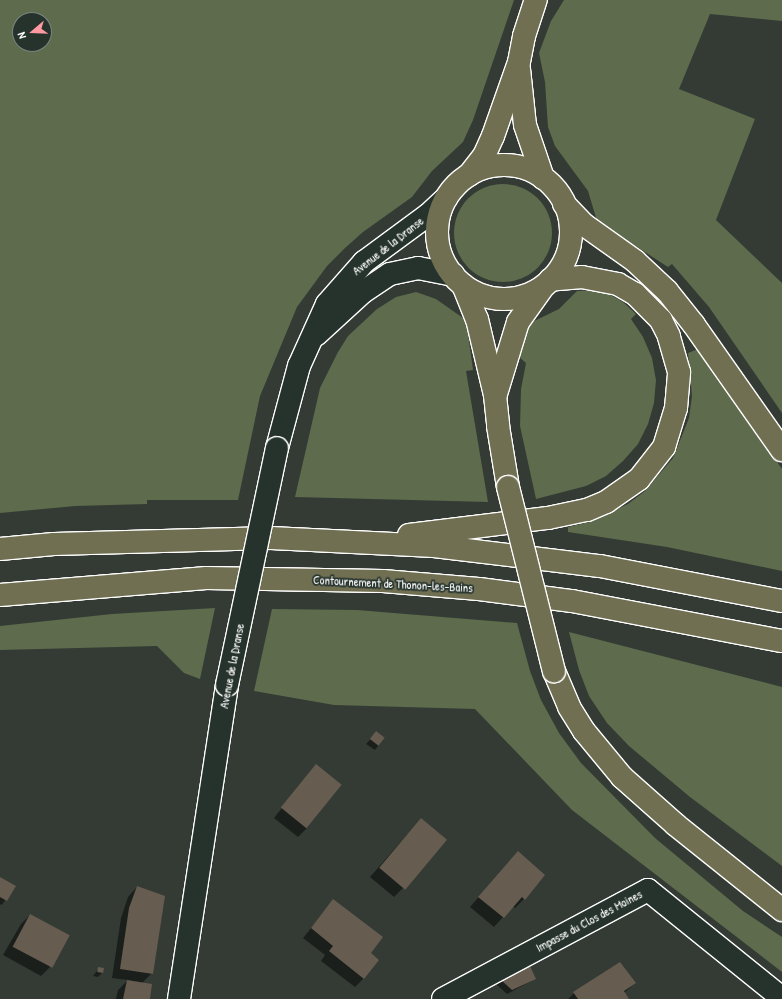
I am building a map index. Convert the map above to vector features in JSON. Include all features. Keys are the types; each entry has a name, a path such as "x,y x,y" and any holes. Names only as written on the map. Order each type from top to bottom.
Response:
{"main road":[{"path":"536,0 524,36 519,62 489,147 469,175 446,198 439,217 437,238 442,258 458,280 478,324 496,395 498,426 508,487 554,671 569,707 584,731 622,777 676,825 782,910"},
{"path":"519,62 525,125 543,178 564,204 583,224 635,261 667,291 694,325 782,450"},
{"path":"469,175 501,165 523,168 543,178"},
{"name":"Avenue de la Dranse","path":"179,999 227,685 277,448 295,380 327,304 345,281 364,262 428,215 446,198"},
{"path":"496,395 518,322 564,261 570,238 570,226 564,204"},
{"name":"Avenue de la Dranse","path":"311,340 363,292 390,274 418,268 458,280"},
{"path":"351,541 568,515 606,502 623,492 652,464 672,428 679,390 675,354 660,320 635,294 618,284 582,277 547,283 524,296 503,299 482,295 458,280"},
{"path":"0,549 54,544 187,539 271,538 434,546 592,565 682,580 782,601"},
{"name":"Contournement de Thonon-les-Bains","path":"0,595 206,578 383,581 479,589 572,601 772,638 782,646"},
{"path":"747,882 782,894"},
{"name":"Impasse du Clos des Moines","path":"443,999 648,890 782,998"}],"green space":[{"path":"0,0 514,0 473,120 463,142 432,171 412,197 363,232 345,248 327,266 297,307 260,396 238,500 147,500 147,504 75,506 0,513"},
{"path":"564,0 782,0 782,21 710,14 679,89 755,119 716,220 782,283 782,413 709,307 672,264 668,267 597,221 588,191 555,146 548,127 545,82 539,53 551,21"},
{"path":"493,184 513,184 522,187 538,198 549,214 552,223 552,243 549,252 538,268 522,279 513,282 493,282 476,274 468,268 462,260 454,243 454,223 462,206 468,198 476,192"},
{"path":"593,290 609,294 623,302 636,314 631,319 643,337 652,358 656,380 654,403 648,424 638,444 623,461 606,476 586,486 536,499 520,426 521,389 526,363 519,357 523,340 528,324 559,309 577,291"},
{"path":"416,292 436,299 463,318 467,326 473,370 466,371 488,502 295,497 320,388 338,352 348,336 377,309 396,297"},
{"path":"698,349 782,469 782,571 667,547 568,532 568,527 589,522 628,504 645,491 673,458 689,418 692,396 688,353"},
{"path":"215,608 200,679 184,673 157,646 0,650 0,626 112,614"},
{"path":"272,609 357,610 517,623 530,671 541,700 559,733 581,763 655,838 743,911 782,937 782,972 572,810 475,709 334,705 254,691"},
{"path":"569,632 782,687 782,866 690,797 629,746 607,723 589,696 579,670"}],"building":[{"path":"376,731 385,738 379,746 370,739"},
{"path":"316,764 342,785 306,828 281,808"},
{"path":"421,818 447,840 405,890 379,868"},
{"path":"518,851 545,875 525,900 522,897 504,918 478,897"},
{"path":"0,877 16,886 7,901 0,897"},
{"path":"137,886 165,896 153,974 120,969 129,908"},
{"path":"333,899 383,937 371,953 379,960 364,979 329,951 333,946 311,928"},
{"path":"30,914 70,935 52,968 13,947"},
{"path":"620,962 636,983 624,991 629,999 578,999 573,992"},
{"path":"530,966 536,979 512,990 500,979"},
{"path":"98,967 104,968 103,973 97,972"},
{"path":"127,980 152,984 150,999 123,999"}]}
